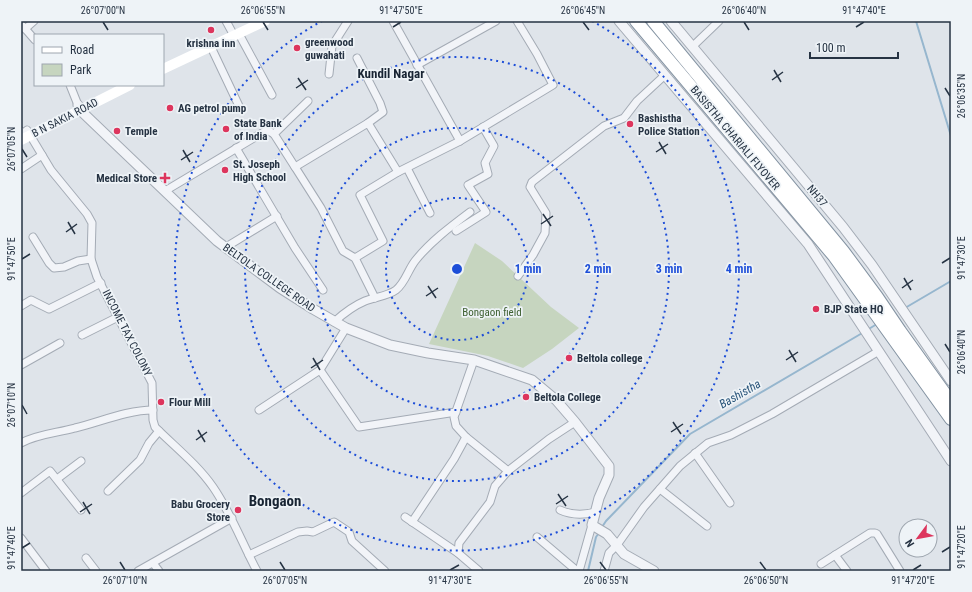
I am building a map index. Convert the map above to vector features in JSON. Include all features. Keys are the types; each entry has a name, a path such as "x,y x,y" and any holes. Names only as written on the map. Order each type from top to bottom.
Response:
{"highway":[{"name":"BASISTHA CHARIALI FLYOVER","path":"636,21 838,253"},
{"name":"BASISTHA CHARIALI FLYOVER","path":"652,21 802,210"},
{"path":"838,253 872,300 951,419"},
{"path":"895,334 951,402"}],"main road":[{"path":"164,69 211,47 254,21"},
{"path":"164,65 265,21"},
{"name":"B N SAKIA ROAD","path":"24,134 119,86"},
{"name":"B N SAKIA ROAD","path":"79,107 128,86"}],"street":[{"path":"34,21 23,26 34,39"},
{"path":"226,21 236,33 272,95"},
{"path":"329,74 332,46 348,21"},
{"path":"393,21 460,140"},
{"path":"417,65 496,21"},
{"path":"356,258 383,241 360,195 398,172 483,127 553,85 537,54 517,21"},
{"path":"619,21 808,244 951,461"},
{"name":"NH37","path":"671,21 843,227 894,297 951,381"},
{"path":"692,46 719,21"},
{"path":"211,47 239,106"},
{"path":"295,167 368,123 383,112 380,103 357,58"},
{"path":"518,276 533,255 545,233 546,213 530,188 532,182 604,126 624,118 637,101 665,75"},
{"path":"70,86 79,107"},
{"path":"274,134 308,101"},
{"name":"BELTOLA COLLEGE ROAD","path":"79,107 217,241 280,288 313,310 346,328 390,345 474,360 532,380 556,400 609,466 609,475 599,498 594,526"},
{"path":"368,123 398,172"},
{"path":"456,231 486,212 468,185 488,174 485,163 494,146 483,127"},
{"path":"165,191 267,130 274,134 321,208 343,251 356,258 375,298"},
{"name":"INCOME TAX COLONY","path":"24,134 42,155 51,170 87,214 92,223 91,259 101,283 152,383 153,420 155,427 191,460 212,486 232,518 258,571"},
{"path":"236,148 295,248 323,290"},
{"path":"21,169 42,155"},
{"path":"407,168 430,213"},
{"path":"334,322 346,311 363,302 391,294 398,288 414,262 429,246 470,212"},
{"path":"226,247 277,216"},
{"path":"808,244 838,253 843,227"},
{"path":"33,237 49,263 54,268 64,267 78,261 91,259"},
{"path":"21,306 31,300 49,309 101,283"},
{"path":"82,335 118,317"},
{"path":"259,410 320,370 346,328"},
{"path":"21,365 60,343"},
{"path":"604,571 609,553 617,545 644,507 680,466 695,453 708,443 731,435 772,414 877,348"},
{"path":"474,360 454,417 456,426 466,437 508,471"},
{"path":"320,370 359,427 456,412"},
{"path":"21,443 28,439 140,410 153,410"},
{"path":"458,553 459,543 490,502 495,486 508,471 549,439 575,422"},
{"path":"108,491 140,460 149,443 159,431"},
{"path":"412,522 454,459 466,437"},
{"path":"695,453 730,503"},
{"path":"57,479 81,461"},
{"path":"21,493 50,471 80,510"},
{"path":"660,489 707,526"},
{"path":"560,510 579,514 596,512"},
{"path":"405,517 458,553 479,571"},
{"path":"138,571 232,518"},
{"path":"249,555 298,532 313,532 334,522 349,532 352,541 386,571"},
{"path":"537,536 578,571 594,526 607,534 624,554 654,571"},
{"path":"821,564 870,533 875,532 900,571"},
{"path":"21,538 46,571"},
{"path":"835,555 847,571"},
{"path":"86,558 96,571"},
{"path":"153,563 159,571"}],"green space":[{"name":"Bongaon field","path":"475,243 502,261 551,307 579,328 552,349 523,368 488,356 429,344"}],"waterway":[{"name":"Bashistha","path":"916,21 951,136"},
{"name":"Bashistha","path":"905,308 951,281"},
{"name":"Bashistha","path":"867,330 877,324"},
{"name":"Bashistha","path":"602,527 606,521 690,434 864,332"},
{"name":"Bashistha","path":"588,571 596,537 599,533"}],"place":[{"name":"krishna inn","path":"211,30"},
{"name":"greenwood guwahati","path":"297,48"},
{"name":"AG petrol pump","path":"170,108"},
{"name":"Bashistha Police Station","path":"630,124"},
{"name":"State Bank of India","path":"226,129"},
{"name":"Temple","path":"117,131"},
{"name":"St. Joseph High School","path":"225,170"},
{"name":"Medical Store","path":"165,178"},
{"name":"BJP State HQ","path":"816,309"},
{"name":"Beltola college","path":"569,358"},
{"name":"Beltola College","path":"526,397"},
{"name":"Flour Mill","path":"161,402"},
{"name":"Babu Grocery Store","path":"238,510"}],"district":[{"name":"Kundil Nagar","path":"391,73"},
{"name":"Bongaon","path":"275,501"}]}
